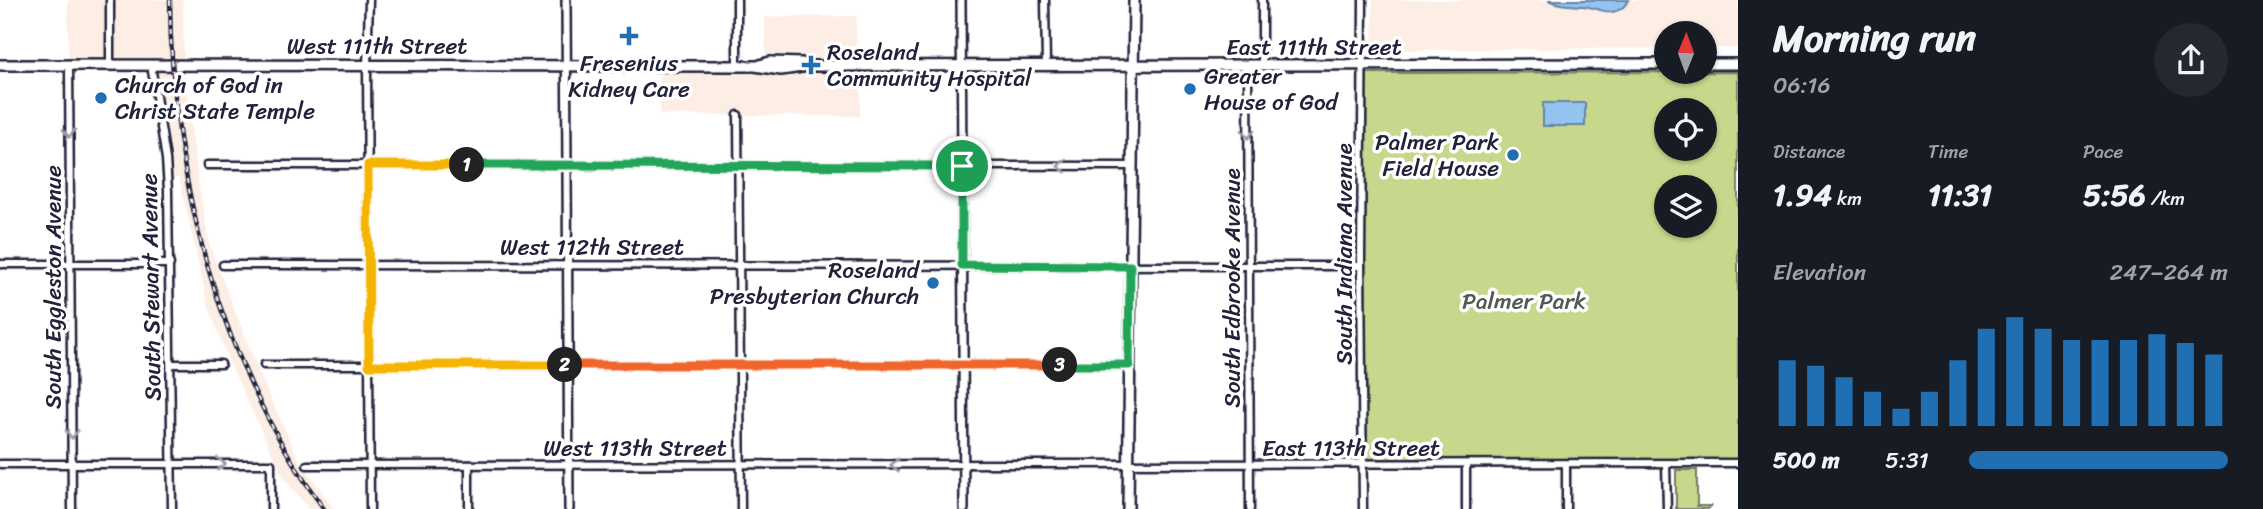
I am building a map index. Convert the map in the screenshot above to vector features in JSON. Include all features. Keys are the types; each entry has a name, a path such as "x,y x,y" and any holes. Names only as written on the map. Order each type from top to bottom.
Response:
{"main road":[{"path":"1128,509 1134,0"},
{"name":"East 111th Street","path":"961,66 1654,64"},
{"path":"1717,64 1738,64"},
{"name":"West 111th Street","path":"0,65 755,66 781,70 810,66 961,66"}],"street":[{"path":"110,0 110,65"},
{"path":"369,0 370,509"},
{"path":"566,0 569,509"},
{"path":"737,0 737,66"},
{"path":"961,0 964,509"},
{"path":"1045,0 1045,66"},
{"path":"1262,0 1262,66"},
{"name":"South Indiana Avenue","path":"1363,0 1360,266 1363,509"},
{"name":"South Eggleston Avenue","path":"69,65 72,509"},
{"name":"South Stewart Avenue","path":"151,65 167,167 172,509"},
{"name":"South Edbrooke Avenue","path":"1248,66 1250,509"},
{"path":"738,115 741,509"},
{"path":"207,165 1131,166"},
{"path":"0,264 170,264"},
{"name":"West 112th Street","path":"223,265 1360,266"},
{"path":"171,364 221,364"},
{"path":"264,365 1129,365"},
{"name":"East 113th Street","path":"963,465 1738,463"},
{"path":"0,464 271,464 271,509"},
{"path":"1666,464 1667,509"},
{"name":"West 113th Street","path":"307,465 963,465"},
{"path":"469,465 469,509"},
{"path":"1466,465 1466,509"},
{"path":"1566,465 1566,509"}],"shaded area":[{"path":"68,0 183,0 184,58 68,58"},
{"path":"1373,0 1738,0 1738,48 1717,48 1717,21 1654,21 1654,48 1373,50"},
{"name":"Roseland Community Hospital","path":"856,16 857,75 861,75 860,116 660,115 660,70 766,71 765,17"},
{"path":"159,71 184,71 199,188 210,247 261,377 298,458 334,509 309,509 283,477 229,362 208,305 179,178 172,179 157,76"}],"green space":[{"name":"Palmer Park","path":"1654,72 1654,84 1717,84 1717,72 1738,72 1738,459 1375,462 1367,459 1364,77 1367,73"},
{"path":"1676,470 1697,470 1697,506 1711,506 1708,509 1676,509"}],"water":[{"path":"1548,0 1629,0 1624,7 1607,12"},
{"path":"1543,103 1585,103 1585,126 1543,126"}],"railway":[{"path":"170,0 180,134 191,201 208,266 229,331 255,393 287,453 324,509"}],"place":[{"name":"Fresenius Kidney Care","path":"629,36"},
{"name":"Roseland Community Hospital","path":"811,65"},
{"name":"Greater House of God","path":"1190,89"},
{"name":"Church of God in Christ State Temple","path":"101,98"},
{"name":"Palmer Park Field House","path":"1513,155"},
{"name":"Roseland Presbyterian Church","path":"933,283"}],"route":[{"path":"368,165 962,166 962,265 1130,266 1129,365 369,365 368,165"}]}
